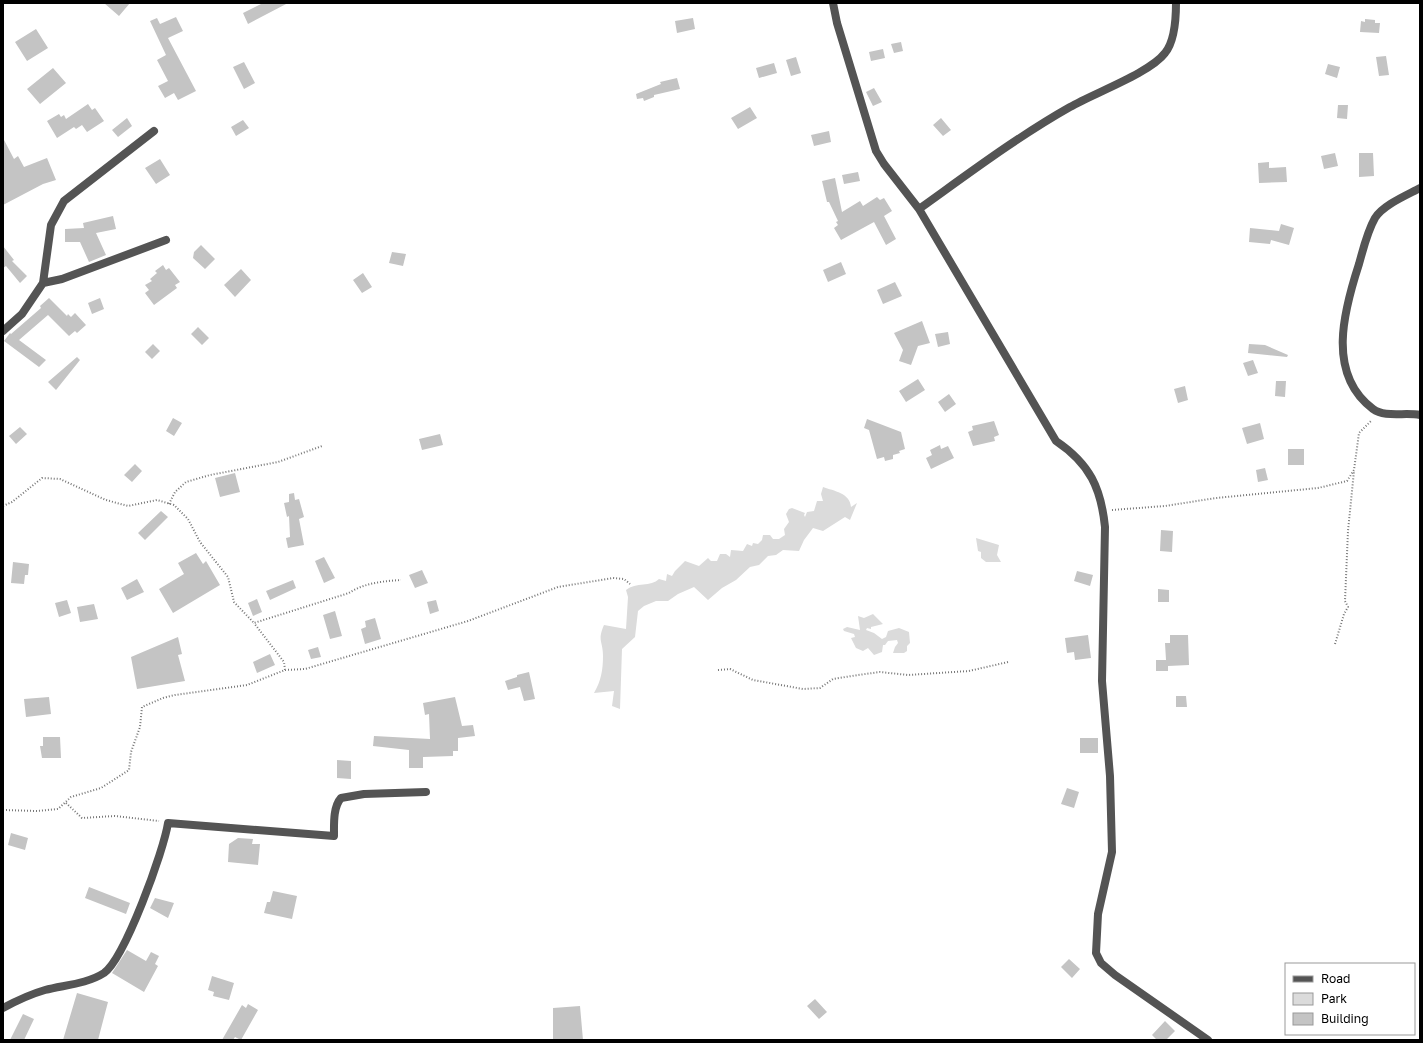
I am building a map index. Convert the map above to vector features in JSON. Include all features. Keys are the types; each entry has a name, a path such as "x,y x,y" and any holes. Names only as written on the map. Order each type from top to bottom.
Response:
{"street":[{"path":"833,3 837,23 876,151 918,209 1056,441 1072,451 1091,474 1103,511 1105,578 1102,681 1110,776 1112,852 1098,914 1096,953 1101,963 1115,975 1208,1040"},
{"path":"918,209 997,154 1070,107 1124,80 1158,60 1165,53 1169,45 1176,3"},
{"path":"3,331 22,314 43,283 51,225 64,201 154,131"},
{"path":"1420,188 1391,204 1375,218 1350,291 1344,321 1343,344 1346,374 1361,397 1373,409 1386,414 1410,413 1420,416"},
{"path":"43,283 68,277 166,240"},
{"path":"3,1008 44,991 74,984 93,977 104,972 115,960 149,887 166,837 168,823 334,836 335,814 340,798 364,794 426,792"}],"path":[{"path":"1335,644 1344,614 1348,607 1345,601 1347,551 1354,470 1359,433 1370,421 1386,414"},
{"path":"169,504 175,492 186,482 210,475 278,462 322,446"},
{"path":"1103,511 1165,506 1216,498 1331,486 1347,481 1354,470"},
{"path":"3,506 12,502 42,478 60,479 106,500 128,506 157,500 174,505 188,519 200,542 228,577 234,602 254,623 284,662 285,670"},
{"path":"3,810 37,811 58,809 72,797 101,788 129,770 131,752 140,727 142,707 163,698 247,685 285,670 305,669 401,642 468,621 558,587 613,578 624,579 630,584"},
{"path":"254,623 349,592 357,588 387,580 402,580"},
{"path":"718,670 730,669 753,680 803,689 820,688 833,679 880,672 908,674 969,671 1008,662"},
{"path":"65,802 82,818 115,816 168,823"}],"green space":[{"path":"823,487 841,493 848,499 851,507 857,503 850,520 845,517 823,531 813,528 804,540 799,551 783,550 776,555 768,556 759,565 750,567 736,580 722,588 708,600 694,587 678,594 668,601 656,601 644,606 638,611 635,637 622,649 620,709 612,706 614,691 594,693 602,671 603,651 601,634 604,625 626,629 628,597 626,590 634,586 652,583 659,579 666,581 667,574 672,576 685,561 699,566 708,558 711,561 717,561 720,554 726,554 730,557 731,550 743,551 747,544 752,546 753,543 758,544 762,540 763,535 770,535 773,539 779,539 785,535 784,529 789,522 786,514 789,509 792,508 805,513 805,517 807,512 814,511 817,501 823,501 821,494"},
{"path":"976,538 999,545 997,555 1001,562 986,562 981,558 981,552 978,551"},
{"path":"873,614 883,624 871,627 871,629 867,628 866,630 874,633 882,639 886,637 888,631 899,628 909,632 910,643 907,646 907,651 904,653 893,653 898,643 897,640 888,641 885,645 883,645 882,652 874,655 868,648 863,651 856,648 851,638 855,637 854,634 844,631 843,629 847,627 860,630 858,616 864,618"}],"building":[{"path":"104,3 130,3 119,16"},
{"path":"263,3 288,3 248,24 243,13"},
{"path":"176,17 183,31 168,38 196,91 178,100 174,93 165,98 158,86 168,81 157,60 166,55 150,21 157,18 160,24"},
{"path":"693,18 695,29 677,33 675,21"},
{"path":"1365,19 1375,20 1375,23 1380,23 1379,33 1360,32 1361,21 1365,22"},
{"path":"36,29 48,48 27,61 15,42"},
{"path":"901,42 903,51 894,53 891,44"},
{"path":"883,49 885,58 871,61 869,52"},
{"path":"1386,56 1389,75 1379,76 1376,57"},
{"path":"796,57 801,73 791,76 786,60"},
{"path":"244,62 255,83 244,89 233,67"},
{"path":"774,63 777,73 759,78 756,68"},
{"path":"1328,64 1340,67 1337,78 1325,74"},
{"path":"53,68 66,83 40,104 27,89"},
{"path":"677,78 680,89 654,95 654,97 644,101 643,98 637,99 636,94 661,84 660,82"},
{"path":"874,88 882,102 873,106 866,92"},
{"path":"88,104 92,110 95,108 104,121 87,132 82,125 76,129 74,127 57,138 47,121 59,114 61,117 64,115 66,119"},
{"path":"1338,105 1348,105 1347,119 1337,118"},
{"path":"750,107 757,118 738,129 731,118"},
{"path":"127,118 132,126 118,137 112,130"},
{"path":"941,118 951,130 943,136 933,125"},
{"path":"243,120 249,128 236,136 231,127"},
{"path":"829,131 831,142 814,146 811,135"},
{"path":"3,138 14,159 18,156 24,167 47,158 56,180 43,184 3,205"},
{"path":"1335,153 1338,166 1324,169 1321,156"},
{"path":"1359,153 1373,153 1374,176 1359,177"},
{"path":"160,159 170,175 156,184 145,168"},
{"path":"1269,162 1269,168 1286,167 1287,182 1259,183 1258,163"},
{"path":"858,172 860,181 844,184 842,175"},
{"path":"835,178 842,212 860,201 863,206 877,197 880,200 884,198 892,211 884,216 896,239 886,245 874,222 841,240 834,228 838,225 836,222 838,221 829,202 827,202 822,181"},
{"path":"113,216 116,229 96,233 106,255 89,262 80,242 65,242 65,229 84,228 83,223"},
{"path":"1281,224 1294,228 1289,245 1271,240 1270,244 1249,242 1250,228 1279,231"},
{"path":"201,245 215,259 205,269 193,258 194,252"},
{"path":"3,246 14,260 12,261 27,276 20,283 6,266 3,268"},
{"path":"392,252 406,254 403,266 389,263"},
{"path":"841,262 846,274 828,282 823,270"},
{"path":"163,265 166,270 169,268 180,282 175,285 177,288 154,305 145,293 149,290 145,285 152,281 150,279 157,273 155,271"},
{"path":"241,269 251,280 235,297 224,285"},
{"path":"363,273 372,287 362,293 353,280"},
{"path":"895,282 902,296 883,304 877,290"},
{"path":"49,298 67,316 68,314 71,317 75,313 86,325 77,333 75,331 69,336 48,315 19,340 46,360 39,367 4,341 10,333 11,334 41,308 40,306"},
{"path":"100,298 104,309 92,314 88,303"},
{"path":"922,321 930,343 918,346 911,365 899,361 903,350 894,333"},
{"path":"198,327 209,338 202,345 191,334"},
{"path":"948,332 950,344 938,347 935,334"},
{"path":"153,344 160,351 152,359 145,352"},
{"path":"1249,344 1265,345 1288,355 1287,357 1248,353"},
{"path":"77,357 80,360 56,390 48,382"},
{"path":"1253,360 1258,373 1248,376 1243,363"},
{"path":"918,379 925,390 906,402 899,391"},
{"path":"1276,381 1286,381 1285,397 1275,396"},
{"path":"1185,386 1188,400 1178,403 1174,389"},
{"path":"949,394 956,404 945,412 938,402"},
{"path":"173,418 182,423 174,436 166,431"},
{"path":"867,419 901,432 905,449 899,451 900,453 893,455 893,459 885,461 884,457 877,459 869,430 864,428"},
{"path":"994,421 999,435 994,437 995,441 973,446 968,432 973,430 972,426"},
{"path":"1260,423 1264,439 1247,444 1242,428"},
{"path":"20,427 27,434 16,444 9,436"},
{"path":"440,434 443,445 422,450 419,439"},
{"path":"940,445 941,449 948,446 954,458 931,469 926,458 932,455 930,450"},
{"path":"1288,449 1304,449 1304,465 1288,465"},
{"path":"135,464 142,471 132,482 124,475"},
{"path":"1265,468 1268,480 1258,482 1256,470"},
{"path":"235,473 240,492 220,497 215,478"},
{"path":"294,493 295,500 299,499 304,517 299,519 304,545 288,548 286,538 290,537 289,516 287,517 284,503 289,502 289,494"},
{"path":"161,511 168,517 145,540 138,533"},
{"path":"1161,530 1173,531 1172,552 1160,551"},
{"path":"196,553 203,564 206,561 220,585 173,613 159,589 184,574 178,563"},
{"path":"324,557 335,578 324,583 315,561"},
{"path":"13,562 29,564 28,575 25,575 24,584 11,583"},
{"path":"422,570 428,583 415,588 409,575"},
{"path":"1077,571 1093,575 1090,586 1074,581"},
{"path":"137,579 144,592 127,600 121,588"},
{"path":"293,580 296,588 270,600 266,591"},
{"path":"1158,589 1169,590 1169,602 1158,602"},
{"path":"257,599 262,612 253,616 248,603"},
{"path":"67,600 71,613 59,617 55,603"},
{"path":"436,600 439,611 430,614 427,602"},
{"path":"94,604 98,619 80,622 77,607"},
{"path":"335,611 342,636 330,639 323,615"},
{"path":"375,618 381,639 365,644 361,629 366,627 365,621"},
{"path":"1088,635 1091,658 1075,660 1074,652 1067,653 1065,638"},
{"path":"1170,635 1188,635 1189,665 1168,666 1168,671 1156,671 1156,660 1166,660 1165,643 1170,643"},
{"path":"178,637 182,654 178,655 185,681 137,689 131,657"},
{"path":"318,647 321,657 311,659 308,650"},
{"path":"270,654 275,665 257,673 253,662"},
{"path":"529,672 535,699 524,701 520,687 508,690 505,681 517,677 517,675"},
{"path":"1176,696 1186,696 1187,707 1176,707"},
{"path":"49,697 51,714 26,717 24,699"},
{"path":"455,697 462,726 473,725 475,736 458,738 458,751 453,751 453,756 423,757 423,768 409,768 409,750 373,746 374,736 430,739 429,714 425,715 423,703"},
{"path":"43,737 60,737 61,758 42,758 40,746 43,746"},
{"path":"1080,738 1098,738 1098,753 1080,753"},
{"path":"337,760 351,761 351,779 337,778"},
{"path":"1067,788 1079,792 1074,808 1061,804"},
{"path":"11,833 28,838 25,850 8,845"},
{"path":"238,838 253,839 252,844 260,844 258,865 228,862 229,844"},
{"path":"89,887 130,903 126,914 85,898"},
{"path":"273,891 297,896 292,919 264,913 267,902 270,902"},
{"path":"155,898 174,903 168,918 150,908"},
{"path":"127,950 146,961 151,952 159,956 155,964 158,966 144,992 112,973"},
{"path":"1069,959 1080,969 1072,978 1061,967"},
{"path":"212,976 234,983 229,1000 213,996 214,992 208,990"},
{"path":"77,993 108,1002 98,1040 63,1040"},
{"path":"815,999 827,1012 819,1019 807,1006"},
{"path":"248,1004 258,1010 241,1040 235,1037 233,1040 222,1040 242,1005 246,1008"},
{"path":"580,1006 583,1040 553,1040 553,1008"},
{"path":"23,1014 34,1019 24,1040 10,1040"},
{"path":"1165,1021 1175,1031 1166,1040 1157,1040 1152,1035"}]}
